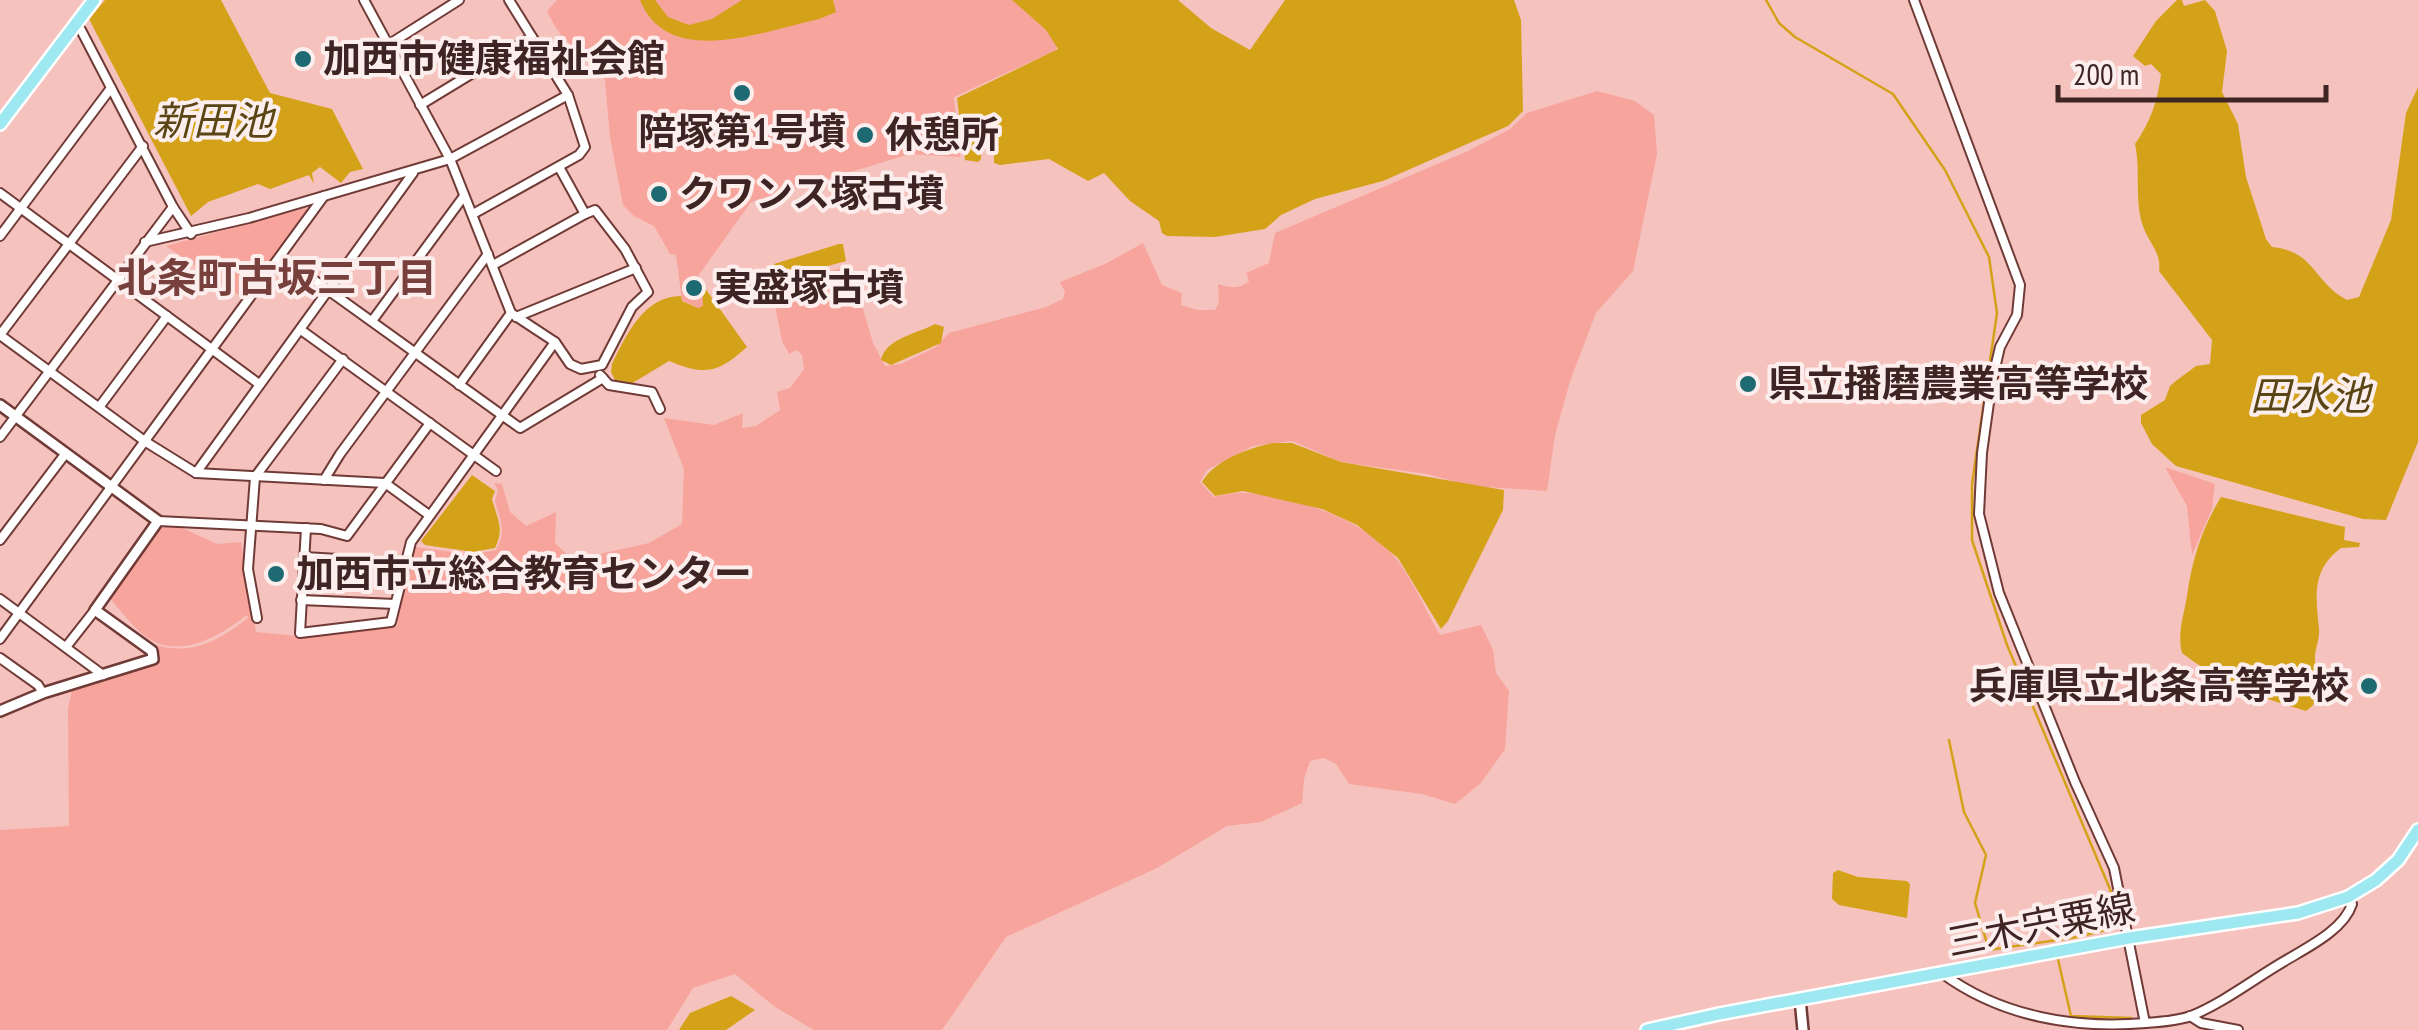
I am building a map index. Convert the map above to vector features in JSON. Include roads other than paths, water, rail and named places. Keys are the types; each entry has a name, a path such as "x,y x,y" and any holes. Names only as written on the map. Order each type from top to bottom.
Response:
{"main road":[{"path":"0,124 94,0"},
{"name":"三木宍粟線","path":"1648,1030 2129,938 2298,913 2348,897 2376,880 2398,860 2418,830"}],"street":[{"path":"364,0 450,159 464,196 514,315 555,342 570,364 581,369 594,368 602,365 632,307 648,292 596,210 493,265"},
{"path":"388,45 459,0"},
{"path":"472,214 579,156 585,147 568,95 509,0"},
{"path":"1914,0 2020,285 2016,315 2000,347 1982,453 1979,514 1987,556 2075,782 2114,868 2145,1023"},
{"path":"71,28 82,30 173,206 192,234"},
{"path":"420,105 532,37"},
{"path":"0,236 111,88"},
{"path":"145,242 192,234 414,172 450,159 568,95"},
{"path":"143,146 0,335 196,474 384,483 429,515"},
{"path":"560,166 585,214"},
{"path":"196,474 414,172"},
{"path":"0,193 259,384"},
{"path":"0,638 324,196"},
{"path":"372,321 464,196"},
{"path":"0,438 173,206"},
{"path":"324,480 488,254"},
{"path":"282,257 520,428 603,378"},
{"path":"459,384 514,315 636,268"},
{"path":"100,406 167,316"},
{"path":"301,330 496,471"},
{"path":"306,528 300,633 391,622 410,542 555,342"},
{"path":"256,618 248,569 255,478 343,360"},
{"path":"594,368 609,385 652,392 660,409"},
{"path":"0,405 158,522 306,528 347,536 430,423"},
{"path":"0,540 66,453"},
{"path":"66,647 158,522"},
{"path":"304,557 406,563"},
{"path":"0,598 103,675"},
{"path":"301,600 396,604"},
{"path":"0,711 152,658 152,651 95,610"},
{"path":"0,658 38,685 43,693"},
{"path":"1943,974 2030,1017 2132,1028 2190,1016 2325,935 2348,916 2352,904 2348,897"},
{"path":"1800,999 1802,1030"},
{"path":"2190,1016 2200,1023 2238,1030"},
{"path":"2030,1017 2032,1030"}],"water":[{"name":"新田池","path":"105,0 221,0 270,93 332,109 363,169 350,172 341,183 320,167 312,173 314,184 309,175 270,189 258,184 208,202 191,216 89,19"},
{"path":"640,0 655,0 668,17 689,25 712,19 742,0 833,0 836,12 746,37 694,40 672,34 653,21"},
{"path":"1012,0 1178,0 1211,28 1250,50 1285,0 1514,0 1521,20 1523,111 1508,126 1383,181 1315,199 1281,215 1265,229 1215,237 1167,236 1159,221 1130,201 1104,173 1088,181 1049,159 1000,165 994,163 994,149 981,146 978,162 965,160 957,98 1058,49 1046,30"},
{"name":"田水池","path":"2177,0 2182,0 2184,6 2205,0 2215,11 2227,51 2222,92 2238,124 2246,177 2266,239 2272,247 2297,254 2347,300 2359,297 2391,220 2406,113 2418,87 2418,442 2386,520 2363,519 2176,466 2152,444 2141,423 2141,415 2165,400 2177,380 2196,366 2210,364 2212,340 2159,271 2139,206 2135,144 2152,111 2161,74 2151,64 2145,66 2133,56 2156,21"},
{"path":"843,244 846,261 777,280 774,264"},
{"path":"702,284 747,347 719,367 692,369 669,361 631,384 616,382 612,364 638,319 668,298 681,296 682,301 698,308 703,306"},
{"path":"935,324 944,327 941,343 891,365 881,360 889,346"},
{"path":"1273,443 1292,443 1341,462 1504,490 1503,510 1441,629 1398,558 1357,525 1322,509 1243,491 1215,496 1202,482 1215,467 1233,456"},
{"path":"472,475 495,491 492,499 500,529 495,548 473,552 425,545 421,541"},
{"path":"2221,497 2345,527 2344,540 2360,543 2359,547 2341,548 2331,556 2320,575 2315,657 2319,688 2316,700 2306,711 2241,688 2182,653 2181,631 2192,570 2203,532"},
{"path":"1838,870 1858,877 1907,881 1907,918 1839,905 1832,899 1833,873"},
{"path":"731,996 755,1010 726,1030 679,1030 690,1013"}],"waterway":[{"path":"1766,0 1779,23 1795,37 1893,94 1945,170 1989,257 1997,313 1972,484 1972,540 2007,645 2115,901 2114,928 1989,950 1975,903 1986,855 1964,812 1949,740"},
{"path":"2057,955 2071,1016 2133,1021"}],"place":[{"name":"加西市健康福祉会館","path":"303,59"},
{"name":"陪塚第1号墳","path":"742,93"},
{"name":"休憩所","path":"865,135"},
{"name":"クワンス塚古墳","path":"659,194"},
{"name":"実盛塚古墳","path":"694,288"},
{"name":"県立播磨農業高等学校","path":"1748,384"},
{"name":"加西市立総合教育センター","path":"276,574"},
{"name":"兵庫県立北条高等学校","path":"2369,686"}],"district":[{"name":"北条町古坂三丁目","path":"277,278"}]}
